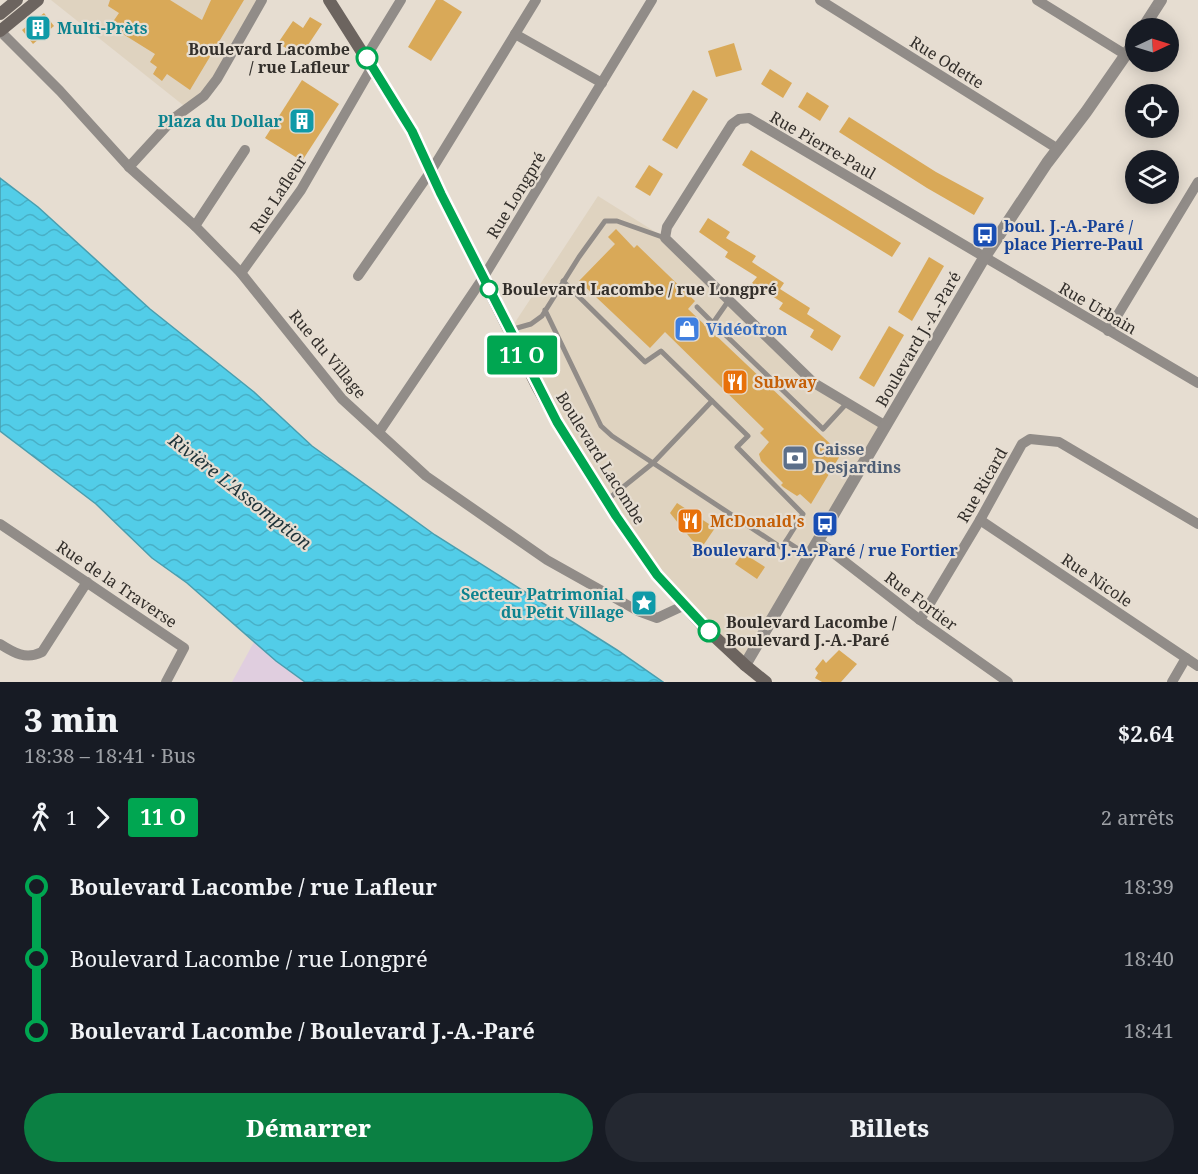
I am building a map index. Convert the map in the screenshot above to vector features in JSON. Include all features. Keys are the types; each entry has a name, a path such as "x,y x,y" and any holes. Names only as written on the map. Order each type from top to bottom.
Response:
{"main road":[{"path":"0,14 17,0"},
{"path":"0,31 38,0"},
{"name":"Boulevard Lacombe","path":"328,0 412,131 483,278 557,422 606,501 657,575 701,624 765,682"}],"street":[{"path":"129,167 174,118 204,96 218,79 262,0"},
{"name":"Rue Lafleur","path":"241,273 301,190 401,0"},
{"path":"358,276 431,171 536,0"},
{"name":"Rue Longpré","path":"379,432 483,278 652,0"},
{"name":"Rue Odette","path":"820,0 1058,149"},
{"path":"1037,0 1125,54"},
{"path":"1149,18 1161,0"},
{"name":"Rue du Village","path":"0,31 60,91 129,167 195,226 241,273 342,399 426,476 547,560 638,611 657,618 685,605"},
{"path":"515,34 602,83"},
{"name":"Boulevard J.-A.-Paré","path":"745,665 984,258 1058,149 1125,56"},
{"name":"Rue Pierre-Paul","path":"665,238 667,227 732,124 739,119 749,118 984,258"},
{"path":"195,226 245,150"},
{"path":"1108,331 1198,182"},
{"path":"665,238 814,383 886,426"},
{"name":"Rue Urbain","path":"984,258 1198,383"},
{"name":"Rue Ricard","path":"920,620 1022,444 1030,439 1059,442 1198,524"},
{"name":"Rue Nicole","path":"980,520 1198,666"},
{"name":"Rue de la Traverse","path":"0,524 184,648 165,682"},
{"name":"Rue Fortier","path":"818,541 920,620 1008,682"},
{"path":"0,644 26,657 42,652 87,582"},
{"path":"1172,682 1186,658"}],"lane":[{"path":"510,330 531,324 542,316 563,281 605,221 617,221 665,238"},
{"path":"545,310 602,426 612,436 782,548 802,514 737,447 748,436 661,351 645,362 563,281"},
{"path":"713,323 729,300"},
{"path":"697,308 823,429 847,403"},
{"path":"606,501 653,463 712,401"},
{"path":"786,541 809,556"}],"shaded area":[{"path":"51,0 262,0 229,59 188,109"},
{"path":"598,196 665,238 814,383 886,426 745,665 701,624 616,516 510,330"},
{"path":"254,642 276,661 305,682 232,682"}],"water":[{"name":"Rivière L'Assomption","path":"0,178 38,207 150,309 254,392 312,446 435,535 617,650 663,682 305,682 276,661 187,583 152,558 96,504 0,431"}],"building":[{"path":"110,0 170,0 202,20 211,0 244,0 190,90 167,74 162,81 153,74 157,67 150,62 155,54 110,26 119,13 108,6"},
{"path":"436,0 443,0 462,12 431,61 408,47"},
{"name":"Multi-Prèts","path":"44,13 54,26 33,44 22,30"},
{"path":"310,17 322,24 300,57 278,43 293,21 303,28"},
{"path":"734,43 742,70 716,77 708,51"},
{"path":"770,69 792,83 783,98 761,84"},
{"name":"Plaza du Dollar","path":"302,80 339,104 302,161 265,138"},
{"path":"693,90 708,99 677,149 662,140"},
{"path":"807,92 829,106 820,121 798,107"},
{"path":"849,117 936,172 984,198 974,215 839,132"},
{"path":"751,150 901,243 892,257 742,165"},
{"path":"649,165 663,174 650,196 635,187"},
{"path":"708,218 730,232 726,238 756,256 752,262 784,283 780,289 810,308 807,314 841,336 832,351 810,337 814,330 779,309 783,303 752,283 757,277 725,257 728,252 699,232"},
{"path":"616,229 634,248 637,245 695,301 688,309 841,454 811,504 800,494 797,496 783,487 781,485 783,483 761,461 759,454 769,442 760,433 764,429 665,332 650,348 579,281 615,244 608,237"},
{"path":"929,257 944,266 912,321 898,312"},
{"path":"889,326 904,335 874,387 859,378"},
{"name":"McDonald's","path":"677,503 715,528 702,547 692,540 670,513"},
{"path":"743,553 765,567 757,579 735,564"},
{"path":"839,650 857,664 841,682 822,682 815,678 818,673 815,669 823,659 826,663"}],"bus line":[{"path":"367,58 412,131 441,194 557,422 616,516 657,575 709,631"}],"place":[{"name":"Multi-Prèts","path":"38,28"},
{"name":"Boulevard Lacombe / rue Lafleur","path":"367,58"},
{"name":"Plaza du Dollar","path":"302,121"},
{"name":"boul. J.-A.-Paré / place Pierre-Paul","path":"985,235"},
{"name":"Boulevard Lacombe / rue Longpré","path":"489,289"},
{"name":"Vidéotron","path":"687,329"},
{"name":"Subway","path":"735,382"},
{"name":"Caisse Desjardins","path":"795,458"},
{"name":"McDonald's","path":"690,521"},
{"name":"Boulevard J.-A.-Paré / rue Fortier","path":"825,524"},
{"name":"Secteur Patrimonial du Petit Village","path":"644,603"},
{"name":"Boulevard Lacombe / Boulevard J.-A.-Paré","path":"709,631"}]}
